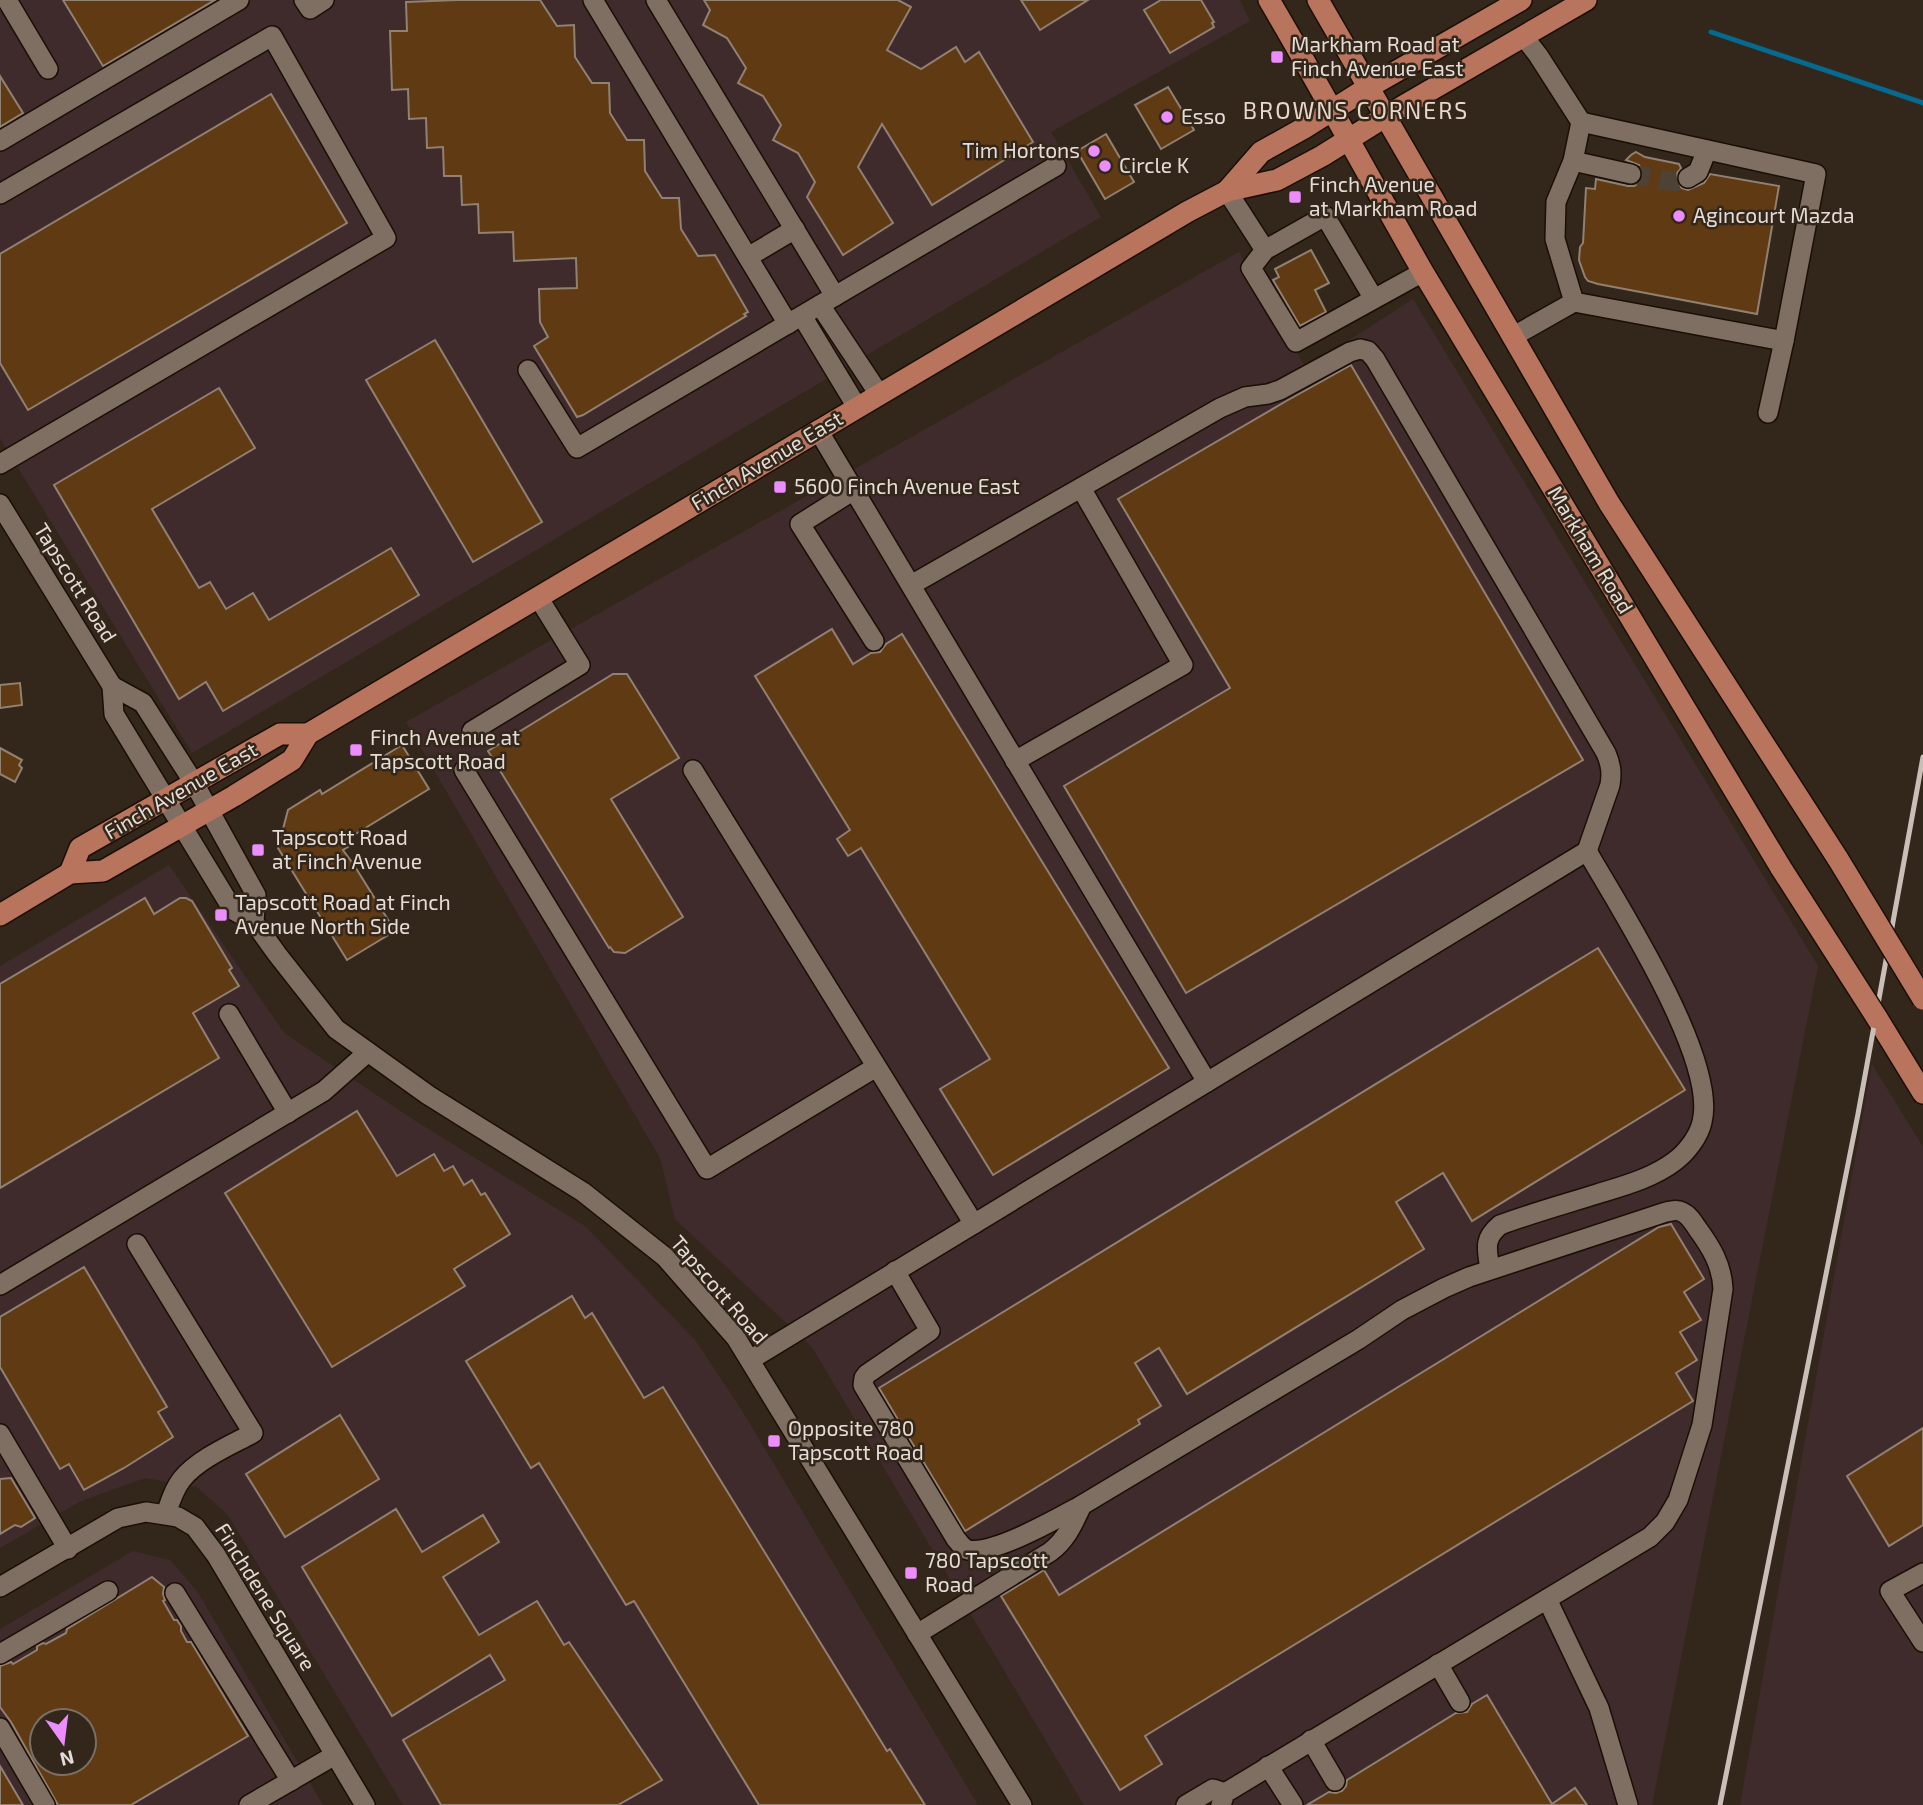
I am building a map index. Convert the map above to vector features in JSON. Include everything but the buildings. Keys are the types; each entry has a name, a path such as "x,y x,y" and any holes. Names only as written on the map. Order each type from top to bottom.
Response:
{"main road":[{"name":"Markham Road","path":"1269,0 1423,272 1781,868 1923,1093"},
{"name":"Markham Road","path":"1318,0 1609,503 1838,859 1923,999"},
{"name":"Finch Avenue East","path":"1227,191 1261,152 1521,0"},
{"name":"Finch Avenue East","path":"0,915 70,873 103,871 209,810 292,760 308,734 1187,212 1227,191 1277,180 1586,0"},
{"name":"Finch Avenue East","path":"70,873 80,848 279,734 308,734"}],"street":[{"path":"7,0 48,69"},
{"path":"0,141 239,0"},
{"path":"304,0 310,9 324,0"},
{"path":"593,0 748,257 857,407"},
{"path":"656,0 795,229 828,300 879,394"},
{"path":"0,194 272,36 386,238 0,464"},
{"path":"1524,37 1581,122 1573,161 1556,202 1555,239 1574,302"},
{"path":"1581,122 1816,174 1768,413"},
{"path":"1688,178 1698,172 1707,150"},
{"path":"1573,161 1630,174"},
{"path":"527,370 577,449 1056,166"},
{"path":"1227,191 1265,250"},
{"path":"1374,299 1325,216 1265,250 1251,268 1296,342 1423,272"},
{"path":"748,257 795,229"},
{"path":"1512,337 1574,302 1784,341"},
{"path":"750,1360 1587,851 1612,774 1606,753 1368,351 1360,349 1350,352 1275,392 1235,401 911,585"},
{"path":"818,430 1207,1082"},
{"path":"1016,761 1183,665 1081,488"},
{"path":"854,490 800,524 874,641"},
{"name":"Tapscott Road","path":"0,504 112,686 114,714 233,910 254,922 336,1029 428,1095 583,1192 665,1257 736,1338 1022,1805"},
{"path":"472,731 580,665 538,597"},
{"name":"Tapscott Road","path":"112,686 143,703 194,783 256,895 254,922"},
{"path":"464,770 707,1169 876,1067"},
{"path":"693,770 974,1224"},
{"path":"1490,1269 1488,1239 1491,1232 1500,1225 1652,1174 1675,1161 1693,1142 1702,1122 1702,1085 1675,1011 1655,969 1587,851"},
{"path":"229,1014 288,1113"},
{"path":"0,1285 324,1091 368,1052"},
{"path":"895,1271 930,1331 867,1374 863,1385 956,1539 970,1550 1002,1544 1082,1506 1349,1345 1402,1310 1444,1288 1490,1269 1674,1210 1689,1216 1711,1248 1722,1276 1720,1315 1702,1425 1678,1500 1665,1522 1650,1537 1268,1766 1223,1799 1213,1789 1186,1805"},
{"path":"137,1244 253,1433 183,1477 174,1491 166,1514"},
{"path":"0,1434 68,1549"},
{"path":"917,1634 1051,1552 1068,1534 1082,1506"},
{"name":"Finchdene Square","path":"0,1587 118,1518 146,1512 166,1514 178,1517 195,1527 216,1555 365,1805"},
{"path":"1923,1573 1890,1591 1923,1642"},
{"path":"0,1654 108,1591"},
{"path":"176,1593 290,1781"},
{"path":"1547,1599 1600,1708 1627,1801"},
{"path":"1438,1664 1460,1702"},
{"path":"0,1728 45,1805"},
{"path":"1311,1740 1335,1781"},
{"path":"249,1805 335,1755"},
{"path":"1268,1766 1293,1805"}],"shaded area":[{"path":"0,0 1240,0 1250,21 1051,132 1101,217 192,753 0,438"},
{"path":"1239,252 1306,368 1413,299 1818,966 1652,1805 1084,1805 812,1347 675,1219 660,1158 406,722"},
{"path":"169,865 284,1033 414,1120 585,1226 696,1341 741,1409 978,1805 403,1805 228,1515 197,1487 145,1478 81,1501 0,1548 0,966"},
{"path":"1872,1064 1923,1147 1923,1805 1740,1805"},
{"path":"133,1551 170,1560 197,1591 323,1805 0,1805 0,1629"}],"waterway":[{"path":"1711,32 1923,103"}],"tunnel":[{"path":"1631,174 1675,182 1688,178"}],"railway":[{"path":"1720,1805 1858,1114 1923,757"}],"place":[{"name":"Markham Road at Finch Avenue East","path":"1277,57"},
{"name":"Esso","path":"1167,117"},
{"name":"Tim Hortons","path":"1094,151"},
{"name":"Circle K","path":"1105,166"},
{"name":"Finch Avenue at Markham Road","path":"1295,197"},
{"name":"Agincourt Mazda","path":"1679,216"},
{"name":"5600 Finch Avenue East","path":"780,487"},
{"name":"Finch Avenue at Tapscott Road","path":"356,750"},
{"name":"Tapscott Road at Finch Avenue","path":"258,850"},
{"name":"Tapscott Road at Finch Avenue North Side","path":"221,915"},
{"name":"Opposite 780 Tapscott Road","path":"774,1441"},
{"name":"780 Tapscott Road","path":"911,1573"}],"district":[{"name":"BROWNS CORNERS","path":"1356,111"}]}
